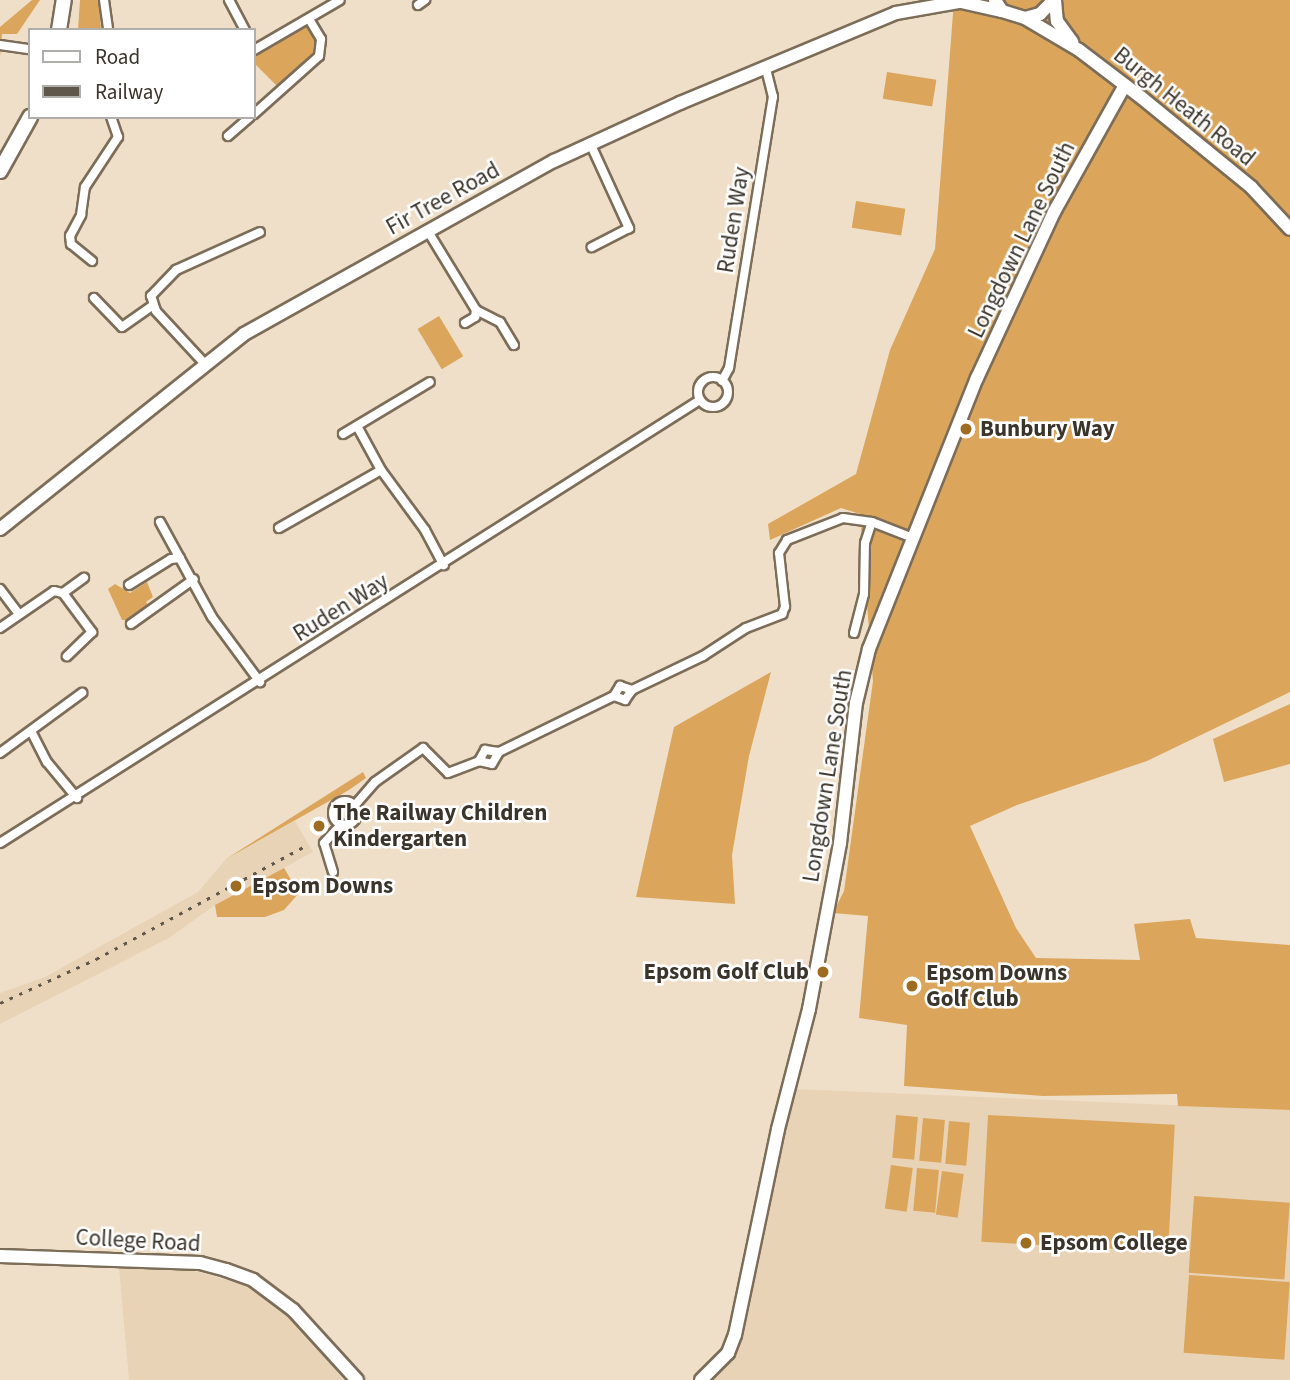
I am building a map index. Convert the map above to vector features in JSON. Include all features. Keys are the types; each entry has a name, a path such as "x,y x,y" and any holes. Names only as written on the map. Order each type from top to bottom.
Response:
{"highway":[{"path":"59,28 64,0"},
{"path":"0,171 29,119"}],"main road":[{"path":"1025,18 1040,14 1054,0"},
{"name":"Burgh Heath Road","path":"1054,0 1061,31 1079,50"},
{"name":"Fir Tree Road","path":"0,529 260,323 590,143 765,66 896,13 964,1 999,5"},
{"name":"Burgh Heath Road","path":"999,5 1079,50 1125,85 1251,187 1290,229"},
{"name":"Longdown Lane South","path":"701,1380 728,1353 735,1335 826,922 856,703 869,649 977,378 1054,212 1125,85"},
{"name":"College Road","path":"0,1256 200,1263 226,1270 253,1280 293,1310 357,1380"}],"street":[{"path":"104,0 108,28"},
{"path":"229,0 244,28"},
{"path":"256,49 340,0"},
{"path":"256,112 319,56 321,39 309,19"},
{"path":"0,45 28,49"},
{"name":"Ruden Way","path":"722,381 729,368 774,97 765,66"},
{"path":"92,261 71,244 70,236 81,215 85,187 118,137 112,119"},
{"path":"228,136 248,119"},
{"path":"590,143 629,228 592,247"},
{"path":"94,298 122,327 152,306 155,288 166,276 260,232"},
{"path":"429,233 476,310 500,322 514,345"},
{"path":"152,306 205,364"},
{"path":"465,323 475,317 476,310"},
{"name":"Ruden Way","path":"700,400 709,407 725,401 727,391 722,381"},
{"name":"Ruden Way","path":"0,843 77,798 700,400 703,382 722,381"},
{"path":"343,434 430,382"},
{"path":"357,426 381,470 425,530 444,565"},
{"path":"279,528 381,470"},
{"path":"333,872 324,843 341,825 356,819 355,805 375,782 423,748 448,772 479,761 492,764 499,752 614,696 625,700 632,690 703,656 746,628 782,614 785,607 779,553 787,540 842,518 872,522 914,538"},
{"path":"160,522 194,579 212,617 260,682"},
{"path":"854,633 864,594 865,543 872,522"},
{"path":"129,585 171,559 180,558"},
{"path":"0,628 18,613 54,592 63,593 84,578"},
{"path":"131,624 194,579"},
{"path":"0,589 18,613"},
{"path":"63,593 92,632 66,656"},
{"path":"0,753 82,693"},
{"path":"31,731 47,762 77,798"},
{"path":"341,825 333,817 334,807 342,801 355,805"}],"shaded area":[{"path":"32,0 40,0 17,34 2,34 0,57 0,27"},
{"path":"80,0 99,0 101,28 78,28"},
{"name":"Epsom Downs Golf Club","path":"954,0 1290,0 1290,692 1147,761 1017,805 970,826 1016,928 1036,958 1140,960 1134,924 1190,919 1196,938 1290,945 1290,1110 1178,1106 1177,1094 1043,1096 904,1086 907,1025 859,1018 868,916 833,913 844,891 873,681 860,514 841,508 770,540 768,524 856,474 890,350 935,249"},
{"path":"309,19 322,48 282,91 256,65 256,49"},
{"path":"887,72 936,80 932,106 883,99"},
{"path":"856,201 905,209 901,235 852,228"},
{"path":"439,316 463,356 442,369 418,329"},
{"path":"147,582 153,597 146,602 150,608 132,620 122,620 108,589 115,584 130,593"},
{"path":"771,672 749,756 732,855 735,904 636,897 674,727"},
{"path":"1290,704 1290,764 1224,782 1213,739"},
{"path":"363,772 366,778 349,790 226,859"},
{"path":"295,821 313,852 215,905 169,938 0,1024 0,993 45,977 198,892 226,859"},
{"path":"284,868 299,893 284,910 265,917 217,917 215,905"},
{"name":"Epsom College","path":"795,1089 1290,1110 1290,1380 707,1380 738,1349"},
{"path":"896,1115 918,1117 914,1160 892,1158"},
{"path":"988,1115 1175,1125 1168,1252 981,1242"},
{"path":"923,1118 945,1120 941,1163 919,1161"},
{"path":"949,1121 970,1123 966,1166 945,1164"},
{"path":"891,1165 913,1168 907,1212 885,1209"},
{"path":"917,1168 939,1170 935,1213 913,1211"},
{"path":"942,1171 964,1174 958,1218 936,1215"},
{"path":"1194,1196 1290,1203 1284,1280 1189,1273"},
{"path":"119,1268 194,1271 249,1286 304,1329 343,1380 129,1380"},
{"path":"1189,1275 1290,1282 1284,1360 1184,1353"}],"railway":[{"path":"0,1003 96,959 307,845"}],"place":[{"name":"Bunbury Way","path":"966,429"},
{"name":"The Railway Children Kindergarten","path":"319,826"},
{"name":"Epsom Downs","path":"236,886"},
{"name":"Epsom Golf Club","path":"823,972"},
{"name":"Epsom Downs Golf Club","path":"912,986"},
{"name":"Epsom College","path":"1026,1243"}]}
